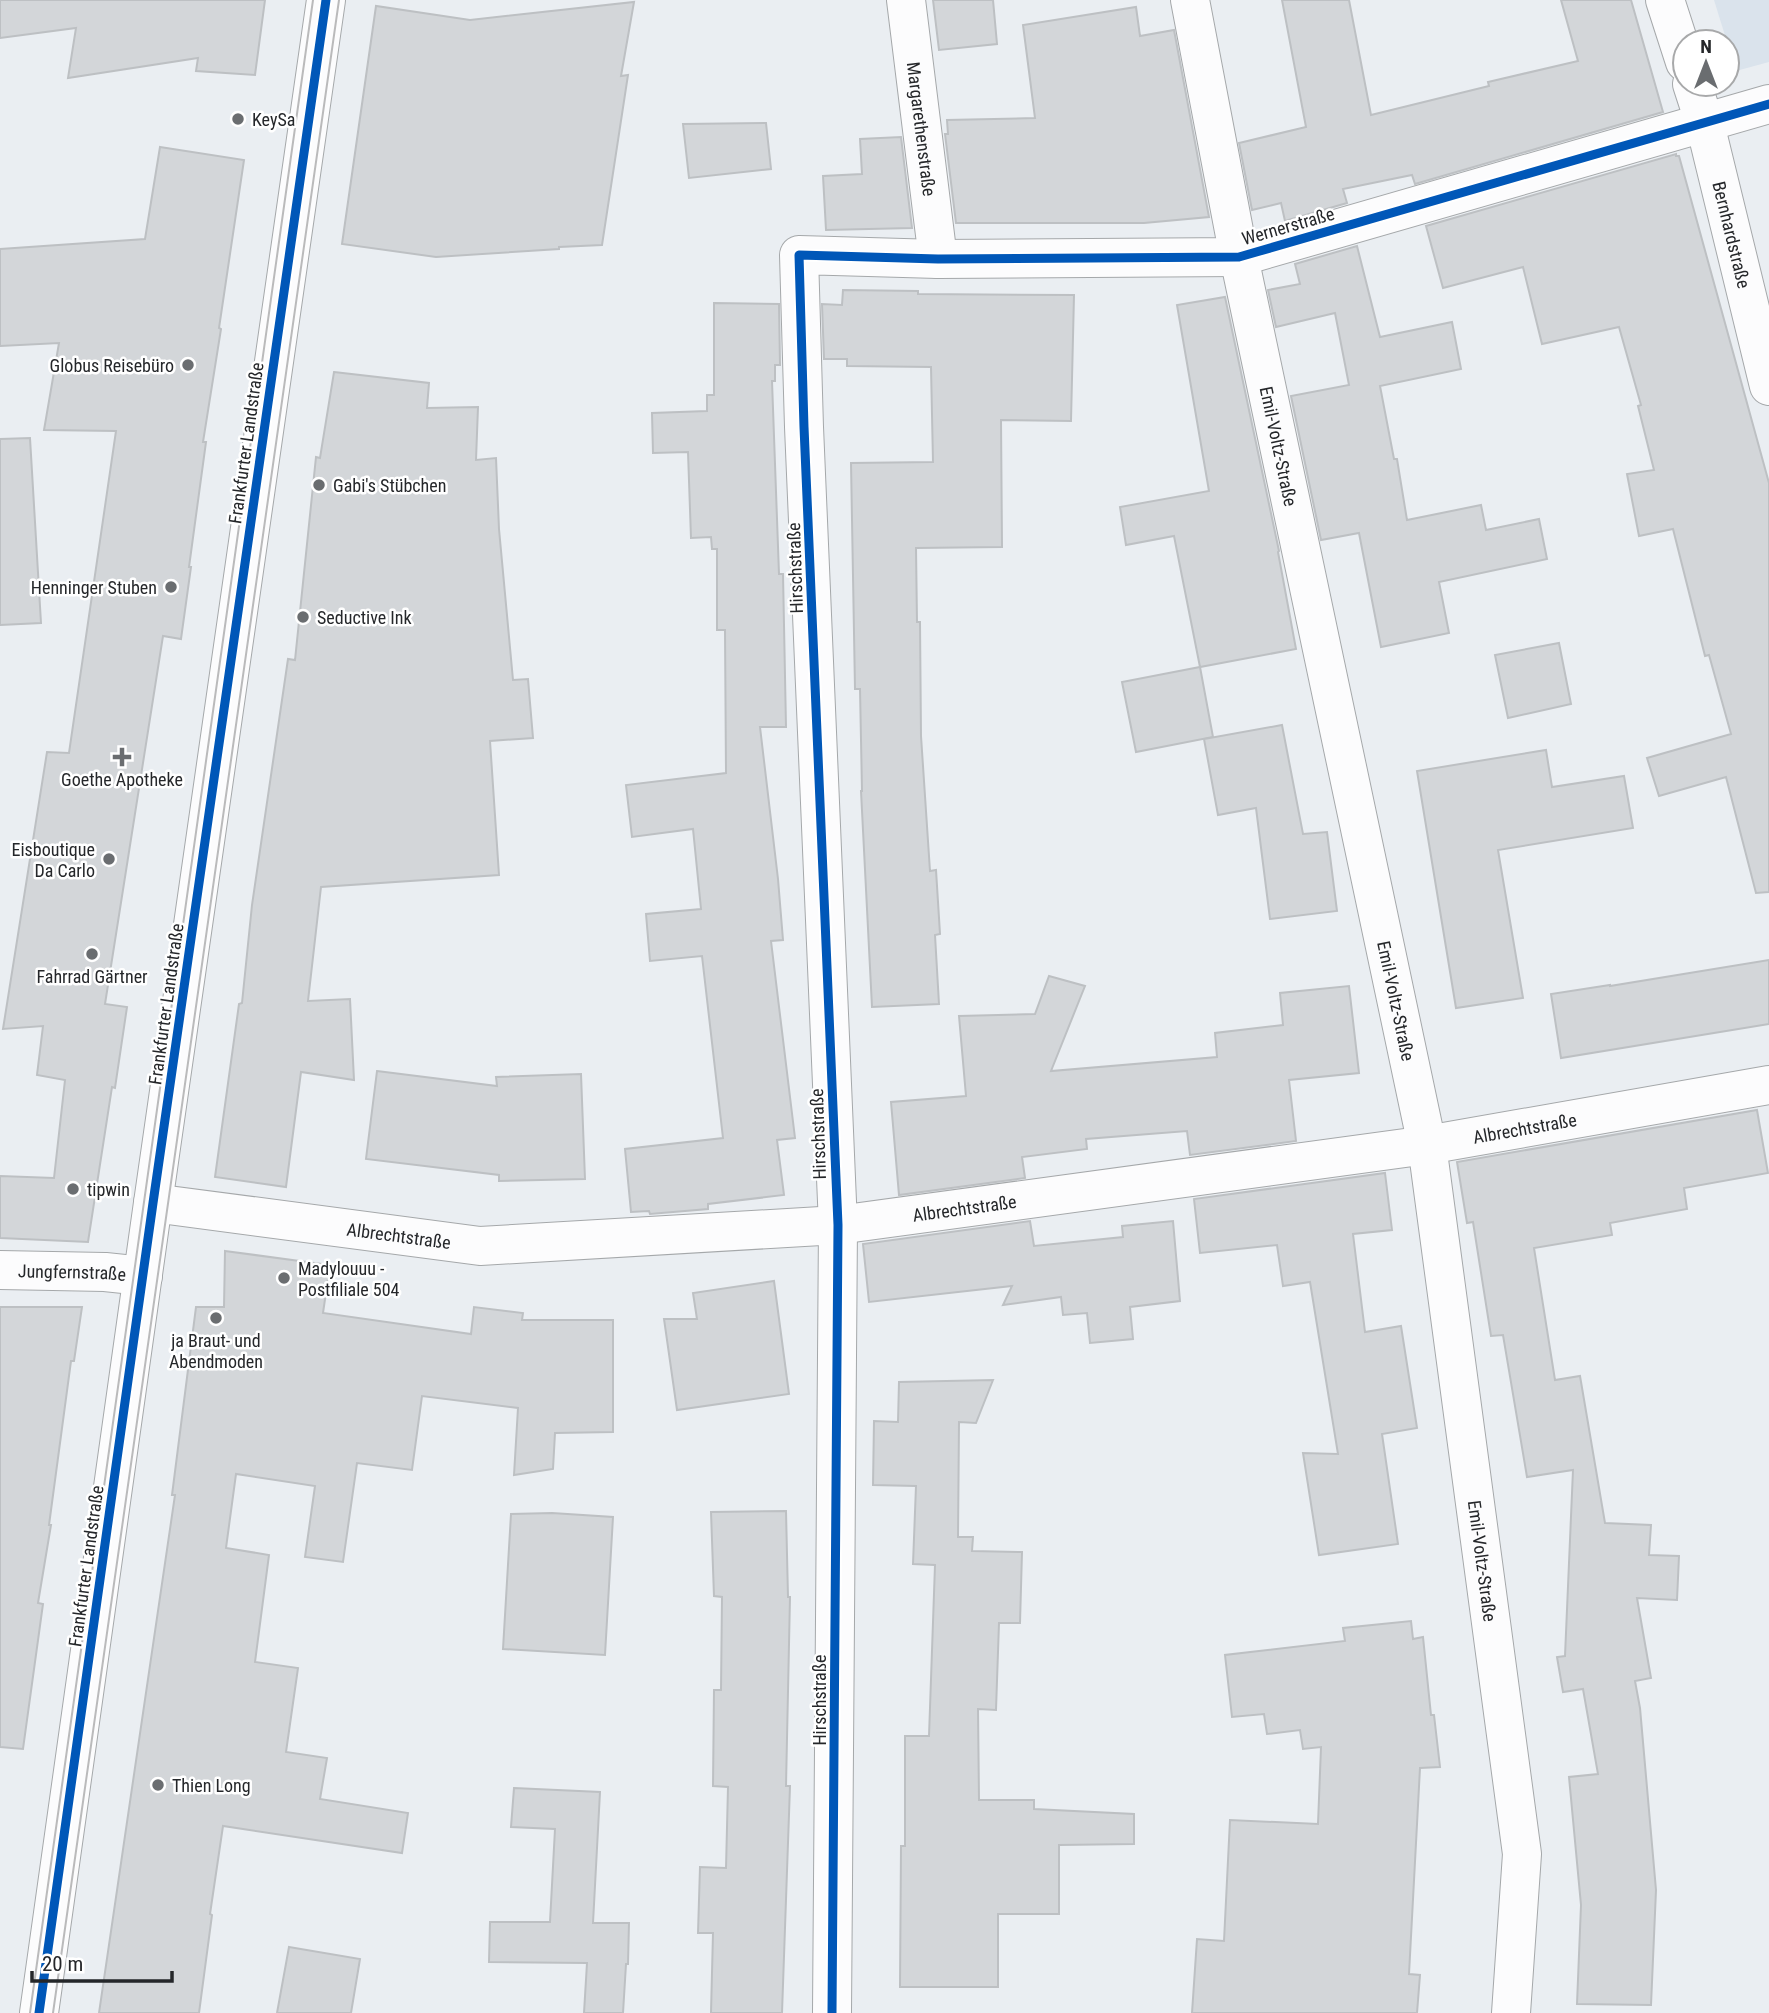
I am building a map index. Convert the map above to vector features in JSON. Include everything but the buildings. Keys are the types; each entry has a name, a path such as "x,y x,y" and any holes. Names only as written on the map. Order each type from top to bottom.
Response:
{"street":[{"name":"Frankfurter Landstraße","path":"39,2013 326,0"},
{"name":"Margarethenstraße","path":"906,0 938,258"},
{"name":"Emil-Voltz-Straße","path":"1190,0 1239,257 1427,1145 1522,1854 1511,2013"},
{"path":"1665,0 1674,28"},
{"name":"Bernhardstraße","path":"1697,98 1769,386"},
{"name":"Wernerstraße","path":"799,255 938,258 1239,257 1769,104"},
{"name":"Hirschstraße","path":"799,255 838,1225 832,2013"},
{"name":"Albrechtstraße","path":"153,1203 480,1246 838,1225 1427,1145 1769,1085"},
{"name":"Jungfernstraße","path":"0,1270 105,1272 143,1276"}],"shaded area":[{"path":"1714,0 1769,0 1769,62 1741,70 1741,28 1723,28"}],"tram line":[{"path":"30,2013 313,0"},
{"path":"53,2013 339,0"}],"cycle path":[{"path":"39,2013 326,0"},
{"path":"832,2013 838,1225 799,255 938,259 1239,257 1769,104"}],"place":[{"name":"KeySa","path":"238,119"},
{"name":"Globus Reisebüro","path":"188,365"},
{"name":"Gabi's Stübchen","path":"319,485"},
{"name":"Henninger Stuben","path":"171,587"},
{"name":"Seductive Ink","path":"303,617"},
{"name":"Goethe Apotheke","path":"122,757"},
{"name":"Eisboutique Da Carlo","path":"109,859"},
{"name":"Fahrrad Gärtner","path":"92,954"},
{"name":"tipwin","path":"73,1189"},
{"name":"Madylouuu - Postfiliale 504","path":"284,1278"},
{"name":"ja Braut- und Abendmoden","path":"216,1318"},
{"name":"Thien Long","path":"158,1785"}]}
